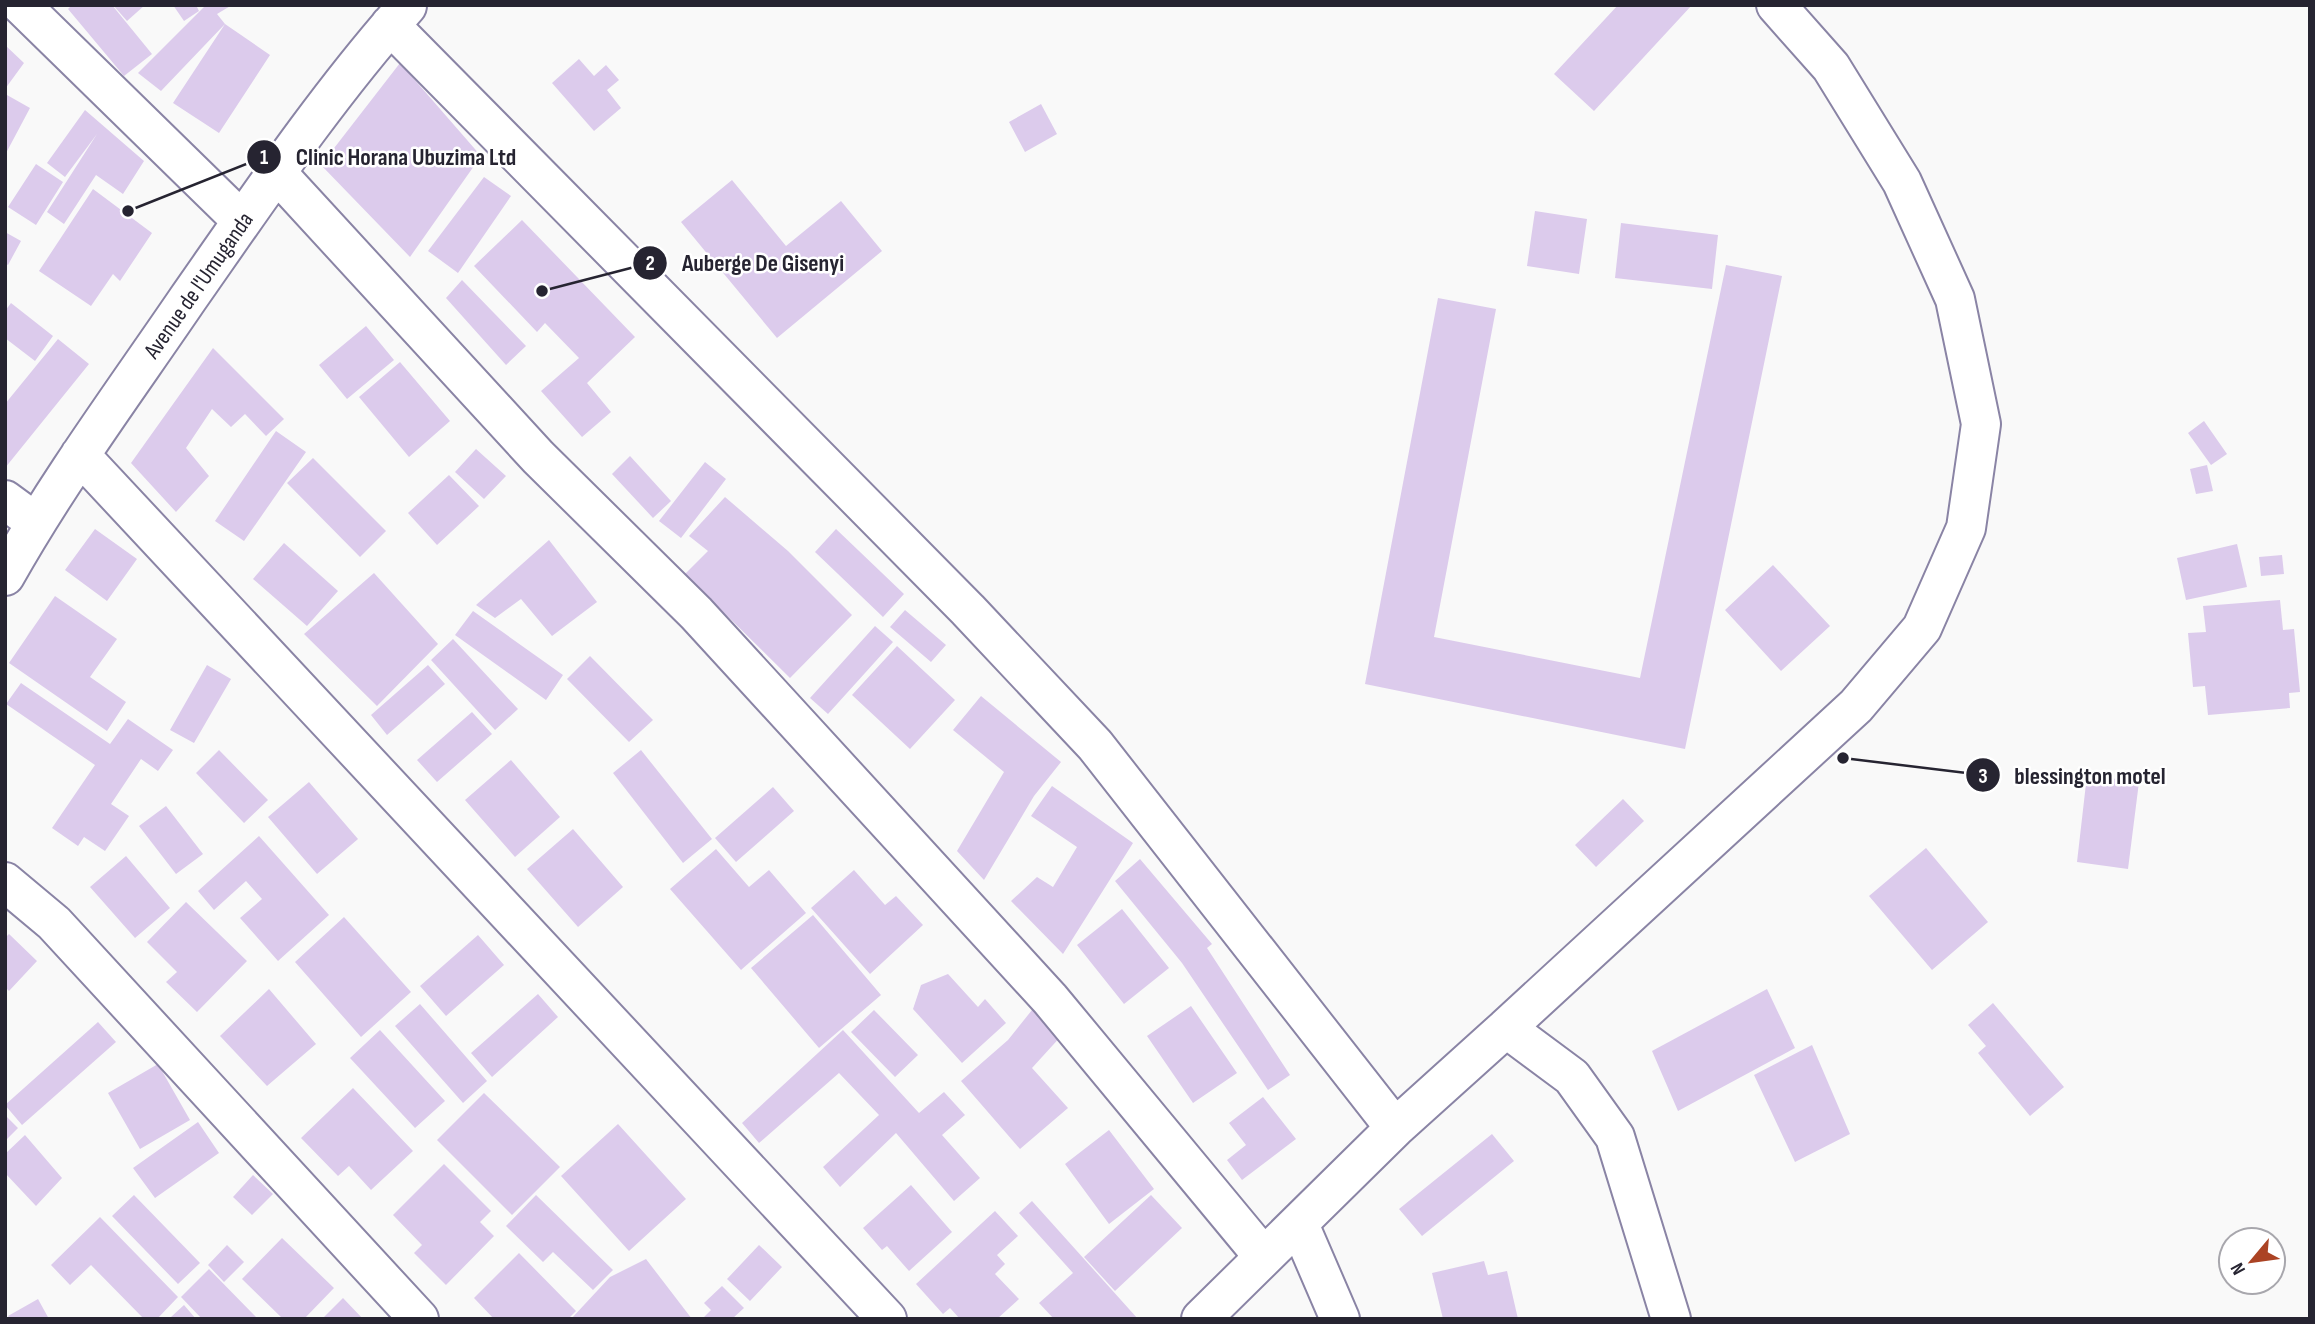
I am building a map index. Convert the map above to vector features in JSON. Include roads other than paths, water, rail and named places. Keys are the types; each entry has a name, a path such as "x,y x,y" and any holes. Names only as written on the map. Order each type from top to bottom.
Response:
{"street":[{"path":"21,5 242,221"},
{"path":"1201,1319 1395,1128 1856,706 1922,628 1966,528 1981,424 1955,299 1895,170 1831,67 1776,5"},
{"path":"399,15 1095,746 1395,1128"},
{"name":"Avenue de l'Umuganda","path":"5,576 20,511 80,455 276,172 399,15"},
{"path":"276,172 538,457 696,613 845,779 1050,999 1263,1256"},
{"path":"80,455 887,1319"},
{"path":"5,882 54,923 419,1319"},
{"path":"1506,1028 1572,1077 1615,1137 1671,1319"},
{"path":"1299,1224 1340,1319"}],"place":[{"name":"Clinic Horana Ubuzima Ltd","path":"128,211"},
{"name":"Auberge De Gisenyi","path":"542,291"},
{"name":"blessington motel","path":"1843,758"}]}
